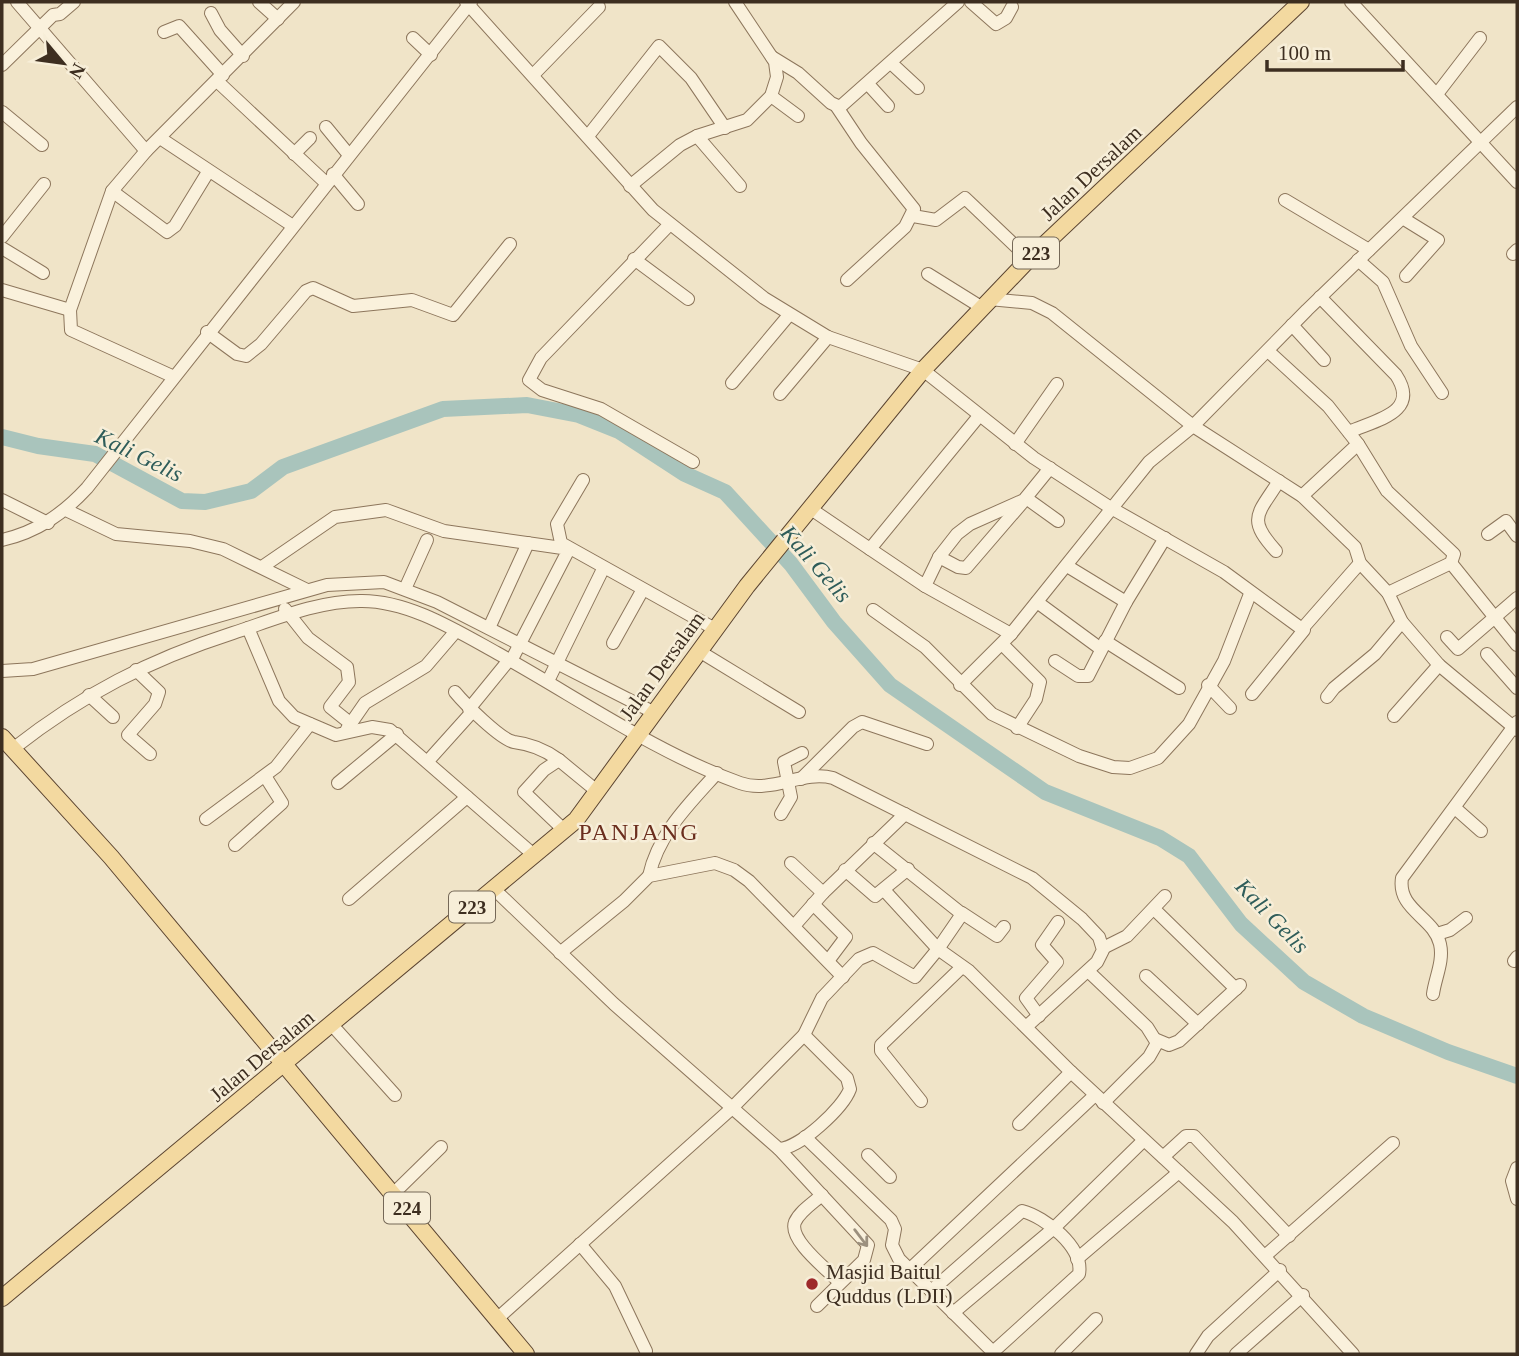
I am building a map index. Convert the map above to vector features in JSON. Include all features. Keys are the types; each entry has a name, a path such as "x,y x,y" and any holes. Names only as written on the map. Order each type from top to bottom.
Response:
{"main road":[{"name":"Jalan Dersalam","path":"2,1298 565,831 598,792 747,586 923,370 1029,259 1301,2"},
{"path":"8,743 111,857 284,1065"},
{"name":"224","path":"284,1065 394,1193 526,1354"}],"street":[{"path":"17,2 146,151"},
{"path":"2,65 41,30 53,15 60,14 74,2"},
{"path":"259,2 278,19"},
{"path":"173,376 71,330 70,310 112,191 146,151 294,2"},
{"path":"630,186 667,153 696,136 747,120 771,96 777,77 772,57 735,2"},
{"path":"837,107 846,104 958,2"},
{"path":"971,2 996,24 1006,18 1012,7"},
{"path":"1352,2 1517,182"},
{"path":"5,542 48,523 66,510 102,470 207,332 431,55 469,3 630,186 670,224 789,315 828,337 923,370 1015,444 1050,468 1111,508 1224,572 1250,594 1304,630"},
{"path":"534,74 599,8"},
{"path":"211,13 220,30 243,56"},
{"path":"164,32 179,26 220,78 294,154 330,178 358,204"},
{"path":"1437,94 1480,37"},
{"path":"412,38 431,55"},
{"path":"588,136 659,46 691,78 725,128"},
{"path":"772,57 798,73 837,107 861,143 911,202 913,216"},
{"path":"891,63 918,88"},
{"path":"868,84 888,106"},
{"path":"771,96 798,116"},
{"path":"960,685 1002,645 1111,508 1163,448 1193,426 1320,297 1483,144 1517,107"},
{"path":"2,112 41,145"},
{"path":"326,127 349,155"},
{"path":"696,136 740,186"},
{"path":"160,138 293,226"},
{"path":"294,154 310,138"},
{"path":"112,191 167,232 174,226 208,172"},
{"path":"2,237 6,222 44,184"},
{"path":"913,216 936,220 965,198 1029,259"},
{"path":"1285,200 1369,250"},
{"path":"847,279 913,216"},
{"path":"1404,219 1438,240 1406,276"},
{"path":"670,224 541,358 530,382 542,390 601,409 693,462"},
{"path":"207,332 237,354 246,356 265,340 306,291 313,288 353,306 412,300 453,315 510,244"},
{"path":"2,247 43,273"},
{"path":"634,259 688,299"},
{"path":"1358,260 1383,282 1411,346 1441,393"},
{"path":"928,274 985,303 1031,303 1052,313 1193,426 1302,496 1355,547 1360,563 1388,593 1402,622 1427,647 1439,665 1516,726 1406,872 1401,885 1406,903 1437,934 1441,957 1433,994"},
{"path":"2,290 70,310"},
{"path":"1320,297 1396,375 1402,388 1403,400 1398,410 1349,432"},
{"path":"732,383 789,315"},
{"path":"1292,325 1324,360"},
{"path":"780,394 828,337"},
{"path":"1268,351 1311,389 1349,432 1387,491 1452,551 1454,556 1451,563 1388,593"},
{"path":"1015,444 1057,384"},
{"path":"870,550 979,415"},
{"path":"1302,496 1358,444"},
{"path":"939,557 954,566 966,568 1050,468"},
{"path":"583,480 557,524 558,540 603,569 715,629"},
{"path":"1276,551 1258,530 1257,524 1263,506 1279,481"},
{"path":"925,586 939,557 957,534 970,524 1025,499"},
{"path":"1025,499 1058,521"},
{"path":"2,500 48,523"},
{"path":"811,509 925,586 1011,634"},
{"path":"66,510 106,531 199,543 262,567 307,590"},
{"path":"262,567 335,517 386,510 444,530 569,549"},
{"path":"1488,534 1506,521 1517,536"},
{"path":"1055,661 1085,678 1126,602 1165,538"},
{"path":"400,608 427,540"},
{"path":"489,628 528,543"},
{"path":"428,761 521,645 569,549"},
{"path":"1252,694 1360,563"},
{"path":"1451,563 1517,645"},
{"path":"1067,566 1126,602"},
{"path":"553,672 603,569"},
{"path":"8,743 136,670 178,638 307,590 356,581 384,582 406,589 521,645 553,672 639,733 717,773 757,787 833,778 956,837 1032,878 1082,919 1099,937 1103,948 1100,958 1026,1027"},
{"path":"613,643 642,591"},
{"path":"873,610 925,647 960,685 992,714 1079,756 1113,767 1146,765 1171,747 1201,707 1208,685 1224,661 1250,594"},
{"path":"1447,638 1458,649 1517,598"},
{"path":"281,599 287,615 314,644 347,667 349,682 330,708 347,729"},
{"path":"2,671 33,669 178,638 248,628 287,615 350,601 400,608 456,631 510,660 553,672 652,714"},
{"path":"1037,602 1103,645 1179,688"},
{"path":"1327,697 1375,654 1402,622"},
{"path":"248,628 279,701 294,717 333,734 347,729 377,727 397,734 534,856"},
{"path":"347,729 368,700 432,661 456,631"},
{"path":"1002,645 1041,682 1036,699 1017,728"},
{"path":"699,651 799,712"},
{"path":"1488,654 1517,688"},
{"path":"1394,716 1439,665"},
{"path":"136,670 159,692 155,704 128,735 150,754"},
{"path":"1208,685 1230,708"},
{"path":"455,692 470,710 513,742 528,743 559,760 598,792"},
{"path":"89,695 113,717"},
{"path":"801,780 853,727 862,722 927,744"},
{"path":"206,819 280,763 310,724"},
{"path":"338,783 397,734"},
{"path":"781,814 790,801 784,762 802,753"},
{"path":"559,760 544,770 524,792 565,831"},
{"path":"560,953 624,901 649,876 659,847 674,821 717,773"},
{"path":"234,845 282,803 265,776"},
{"path":"349,899 467,797"},
{"path":"1455,808 1481,831"},
{"path":"794,926 823,892 905,814"},
{"path":"873,843 997,936 1004,927"},
{"path":"649,876 708,863 726,866 749,881 843,977"},
{"path":"791,863 823,892"},
{"path":"845,870 873,896 908,869"},
{"path":"494,889 560,953 731,1109 779,1149 868,1245 864,1260 817,1306"},
{"path":"884,890 938,949 962,967 1266,1255 1353,1354"},
{"path":"1103,948 1122,939 1165,896"},
{"path":"813,904 846,937 828,961"},
{"path":"1087,971 1157,1040 1173,1045 1239,987 1154,909"},
{"path":"498,1318 731,1109 804,1035 819,1001 869,953 907,975 916,976 938,949 962,912"},
{"path":"1437,934 1450,930 1466,918"},
{"path":"1039,1016 1026,998 1057,962 1042,945 1058,922"},
{"path":"921,1101 881,1051 881,1045 962,967"},
{"path":"1146,976 1198,1024"},
{"path":"332,1024 395,1095"},
{"path":"779,1149 805,1137 845,1098 850,1085 804,1035"},
{"path":"909,1270 1149,1057 1156,1049 1157,1040"},
{"path":"1020,1124 1071,1072"},
{"path":"1163,1157 1182,1138 1194,1136 1289,1236"},
{"path":"805,1137 894,1223 892,1247 909,1270 994,1353 1078,1276 1080,1270 1077,1259 1054,1228 1022,1211 931,1291"},
{"path":"953,1313 1054,1228 1144,1140"},
{"path":"1266,1255 1393,1143"},
{"path":"394,1193 441,1147"},
{"path":"868,1155 890,1177"},
{"path":"1517,1168 1512,1181 1517,1199"},
{"path":"1077,1259 1179,1172"},
{"path":"822,1195 796,1221 794,1231 799,1242 839,1282"},
{"path":"580,1244 615,1286 646,1351"},
{"path":"1196,1354 1208,1336 1280,1270"},
{"path":"1236,1354 1303,1296"},
{"path":"1061,1354 1096,1319"}],"waterway":[{"name":"Kali Gelis","path":"2,437 38,446 95,454 182,501 205,502 251,491 283,467 443,409 527,405 579,415 619,431 685,474 725,492 791,564 834,622 890,685 1045,792 1160,838 1189,856 1241,924 1304,982 1363,1016 1448,1052 1517,1076"}],"place":[{"name":"Masjid Baitul Quddus (LDII)","path":"812,1284"}],"district":[{"name":"PANJANG","path":"639,832"}]}
